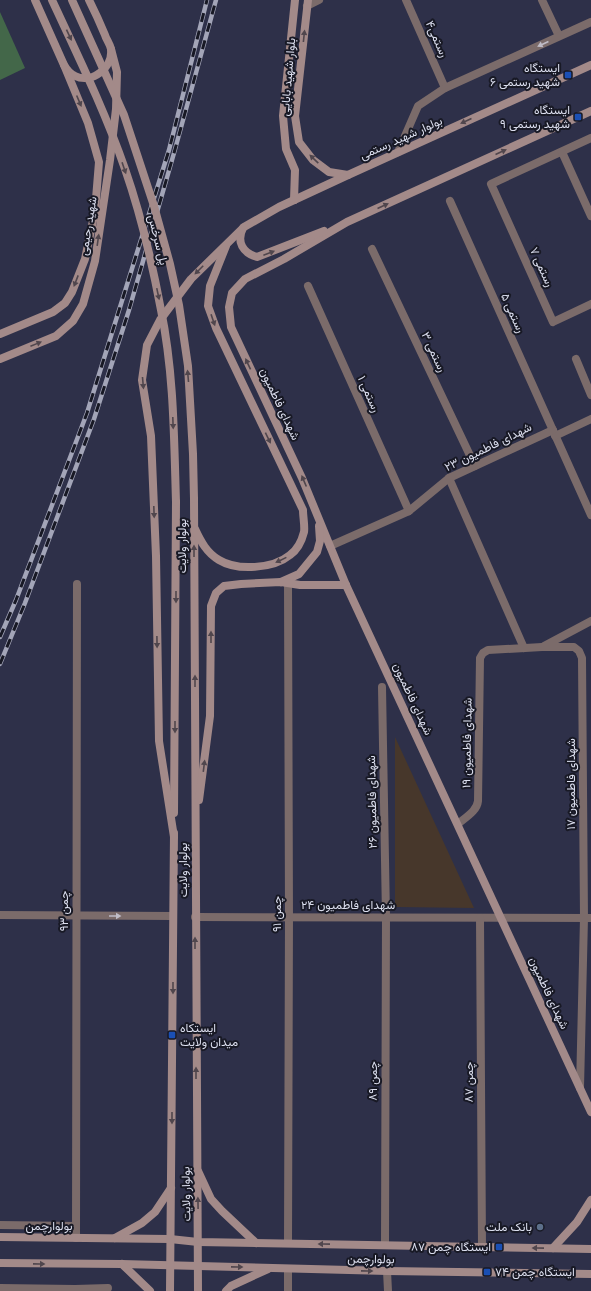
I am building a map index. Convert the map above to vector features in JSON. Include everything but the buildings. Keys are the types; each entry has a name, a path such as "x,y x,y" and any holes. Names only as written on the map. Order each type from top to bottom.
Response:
{"main road":[{"name":"شهید رحیمی","path":"0,334 53,312 65,303 72,292 85,259 94,211 99,162 88,123 35,0"},
{"name":"پل سرخس","path":"52,0 87,74 125,169 152,268 162,311 169,366 176,502"},
{"name":"پل سرخس","path":"72,0 124,115 154,206 170,264 179,305 188,366 194,498"},
{"name":"شهید رحیمی","path":"0,358 56,336 72,321 83,304 95,261 116,109 117,72 111,49 90,0"},
{"name":"بلوار شهید بابایی","path":"294,200 295,170 286,149 283,116 295,0"},
{"name":"بلوار شهید بابایی","path":"308,3 295,116 299,142 313,160 329,172 348,175"},
{"path":"64,66 75,76 91,78 106,67 110,58 111,49"},
{"name":"بولوار شهید رستمی","path":"174,837 159,741 156,564 152,451 142,380 147,345 160,320 191,279 244,227 294,200 591,65"},
{"path":"244,227 240,234 240,242 243,250 249,255 257,257 347,222 591,111"},
{"name":"شهدای فاطمیون","path":"347,222 284,259 245,279 232,293 229,307 231,327 302,478 346,585 591,1112"},
{"path":"194,526 202,544 210,553 220,561 236,567 257,567 273,564 290,556 298,546 304,531 303,510 216,328 208,306 210,286 227,243"},
{"name":"بولوار ولایت","path":"194,498 198,1266"},
{"name":"بولوار ولایت","path":"170,1266 176,502"},
{"path":"285,583 299,574 317,552 320,541 318,517"},
{"path":"195,833 210,716 211,606 216,593 224,586 241,584 285,583 346,585"},
{"path":"197,1169 211,1198 222,1211 256,1243"},
{"path":"115,1238 142,1223 155,1212 171,1187"},
{"path":"553,1248 577,1222 591,1200"},
{"name":"بولوارچمن","path":"0,1237 170,1239 198,1242 591,1249"},
{"path":"0,1263 170,1266 170,1291"},
{"path":"122,1264 150,1291"},
{"name":"بولوارچمن","path":"170,1266 591,1274"},
{"path":"198,1266 198,1291"},
{"path":"226,1291 231,1286 270,1268"}],"street":[{"path":"308,3 319,0"},
{"name":"رستمی۴","path":"406,0 445,88"},
{"path":"542,0 559,36"},
{"path":"398,152 418,106 445,88 591,22"},
{"path":"591,138 562,152 591,216"},
{"name":"رستمی ۷","path":"562,152 491,184 553,322 591,304"},
{"name":"رستمی ۵","path":"450,201 591,515"},
{"name":"رستمی ۳","path":"372,248 475,466"},
{"name":"رستمی ۱","path":"308,286 409,511"},
{"path":"576,359 591,395"},
{"name":"شهدای فاطمیون ۲۳","path":"330,546 409,511 449,478 554,433 591,419"},
{"path":"449,478 524,648 542,647 591,621"},
{"name":"چمن ۹۱","path":"285,583 289,917 288,1243"},
{"name":"چمن ۹۳","path":"76,1238 77,584"},
{"name":"شهدای فاطمیون ۱۷","path":"542,647 574,647 579,651 582,658 588,918 580,1088"},
{"name":"شهدای فاطمیون ۱۹","path":"458,824 478,806 480,658 483,653 488,650 524,648"},
{"name":"شهدای فاطمیون ۲۶","path":"382,686 386,917"},
{"path":"0,915 173,916"},
{"name":"شهدای فاطمیون ۲۴","path":"195,917 501,918"},
{"name":"چمن ۸۹","path":"385,1245 386,917"},
{"name":"چمن ۸۷","path":"480,918 482,1247"},
{"path":"501,918 588,918"},
{"path":"0,1225 76,1226"},
{"path":"288,1269 288,1291"},
{"path":"387,1271 388,1291"},
{"path":"0,1288 75,1290 108,1288"}],"shaded area":[{"path":"395,737 474,908 395,907"}],"green space":[{"path":"0,12 25,68 0,80"}],"railway":[{"path":"0,637 16,600 87,413 169,150 207,0"},
{"path":"0,664 25,603 94,419 129,310 216,0"}],"place":[{"name":"ایستگاه شهید رستمی ۶","path":"568,75"},
{"name":"ایستگاه شهید رستمی ۹","path":"578,117"},
{"name":"ایستکاه میدان ولایت","path":"172,1035"},
{"name":"بانک ملت","path":"540,1227"},
{"name":"ایستگاه چمن ۸۷","path":"499,1247"},
{"name":"ایستگاه چمن ۷۴","path":"487,1272"}]}
